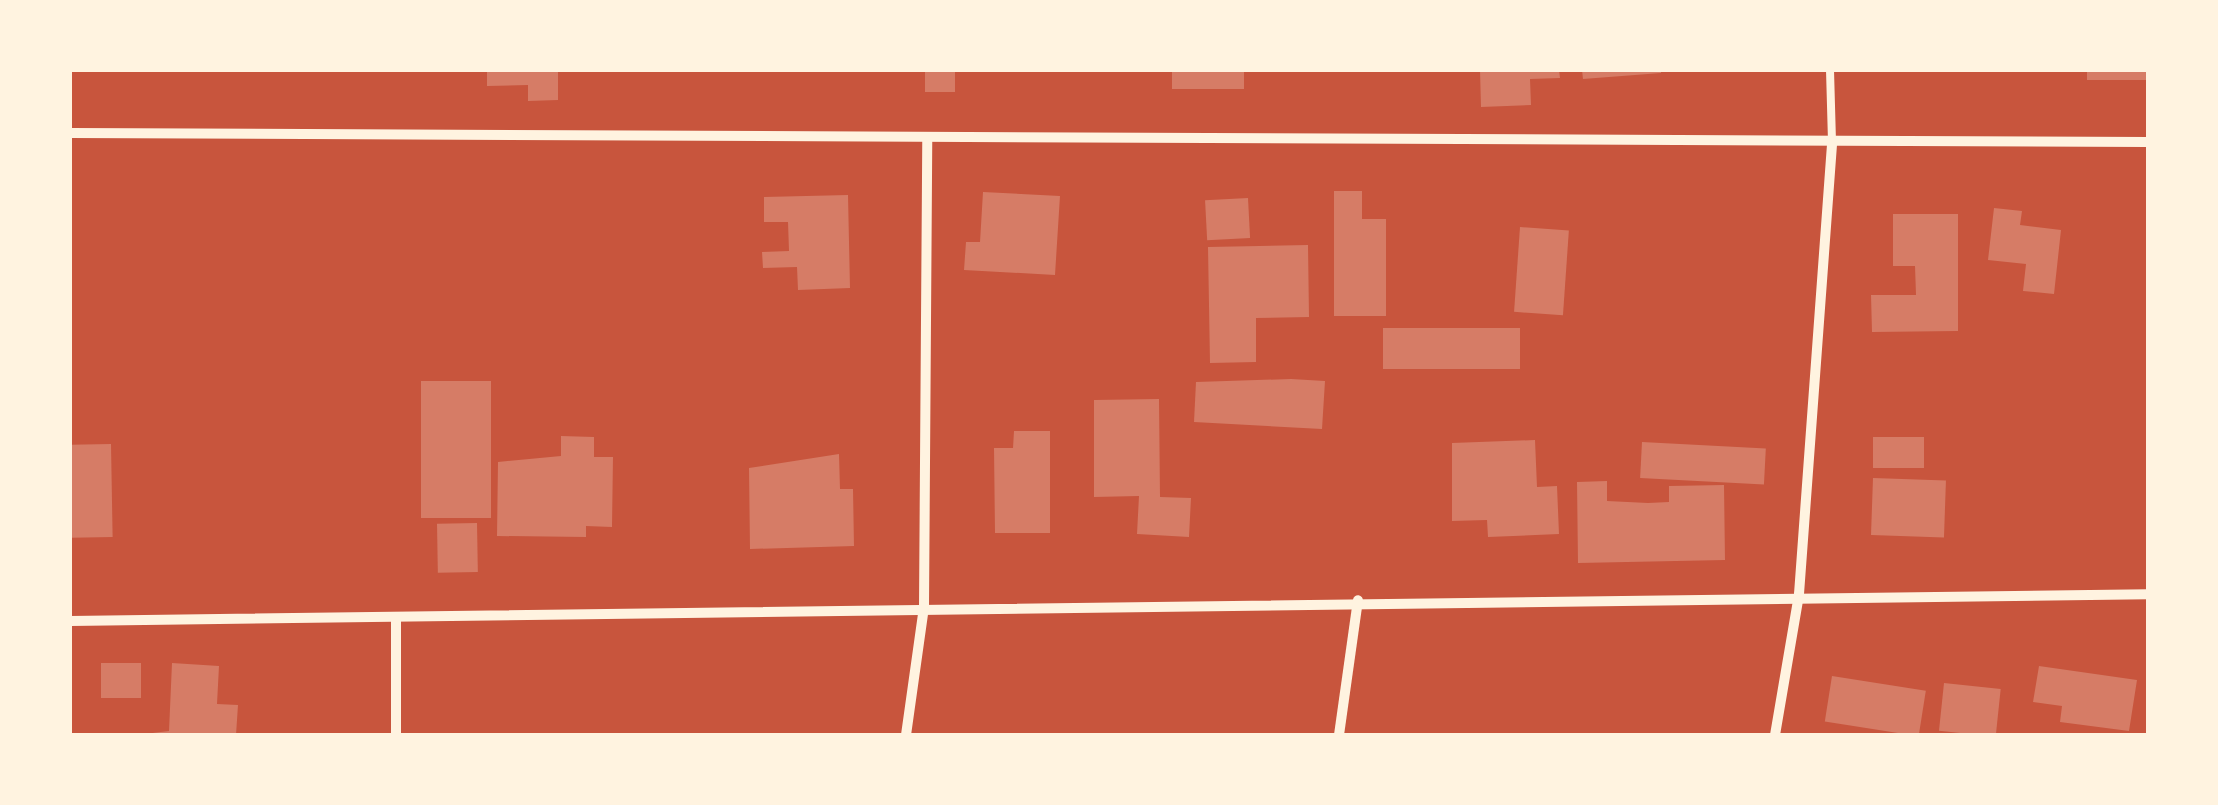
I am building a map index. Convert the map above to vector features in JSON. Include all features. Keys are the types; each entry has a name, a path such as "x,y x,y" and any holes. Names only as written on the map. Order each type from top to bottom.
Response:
{"street":[{"path":"70,133 2148,142"},
{"path":"906,735 924,607 927,138"},
{"path":"1775,735 1798,594 1832,140"},
{"path":"70,621 1798,594 2148,594"},
{"path":"1339,735 1358,600"},
{"path":"396,618 396,735"}],"lane":[{"path":"1830,70 1832,140"}],"building":[{"path":"487,70 558,70 558,100 528,101 528,85 487,86"},
{"path":"925,70 955,70 955,92 925,92"},
{"path":"1172,70 1244,70 1244,89 1172,89"},
{"path":"1480,70 1559,70 1560,78 1530,79 1531,105 1481,107"},
{"path":"1582,70 1661,70 1661,73 1583,79"},
{"path":"2087,70 2148,70 2148,80 2087,80"},
{"path":"1334,191 1362,191 1362,219 1386,219 1386,316 1334,316"},
{"path":"983,192 1060,196 1055,275 964,270 966,242 980,242"},
{"path":"848,195 850,288 798,290 797,267 763,268 762,252 789,251 788,222 764,222 764,197"},
{"path":"1248,198 1250,238 1207,240 1205,200"},
{"path":"1994,208 2022,211 2020,225 2061,230 2054,294 2023,291 2026,264 1988,260"},
{"path":"1893,214 1958,214 1958,331 1872,332 1871,295 1916,295 1915,266 1893,266"},
{"path":"1520,227 1569,230 1563,315 1514,312"},
{"path":"1308,245 1309,317 1256,318 1256,362 1210,363 1208,247"},
{"path":"1383,328 1520,328 1520,369 1383,369"},
{"path":"421,381 491,381 491,518 421,518"},
{"path":"1325,381 1322,429 1194,422 1196,382"},
{"path":"1159,399 1160,497 1191,498 1189,537 1137,534 1139,496 1094,497 1094,400"},
{"path":"1014,431 1050,431 1050,533 995,533 994,448 1013,448"},
{"path":"561,436 594,437 594,457 613,457 612,527 586,526 586,537 497,536 498,462 561,456"},
{"path":"1873,437 1924,437 1924,468 1873,468"},
{"path":"1535,440 1537,487 1557,486 1559,534 1488,537 1487,520 1452,521 1452,443"},
{"path":"1642,442 1766,448 1764,484 1640,478"},
{"path":"111,444 113,537 72,538 70,445"},
{"path":"839,454 840,489 853,489 854,546 750,549 749,468"},
{"path":"1873,478 1946,481 1944,538 1871,535"},
{"path":"1607,481 1607,501 1648,503 1669,502 1669,486 1724,485 1725,560 1578,563 1577,482"},
{"path":"477,523 478,572 438,573 437,524"},
{"path":"101,663 141,663 141,698 101,698"},
{"path":"172,663 219,666 217,704 238,705 236,735 136,735 169,731"},
{"path":"2039,666 2137,680 2129,731 2060,722 2062,706 2033,702"},
{"path":"1832,676 1926,691 1919,735 1825,721"},
{"path":"1944,683 2001,689 1996,735 1939,731"}]}
